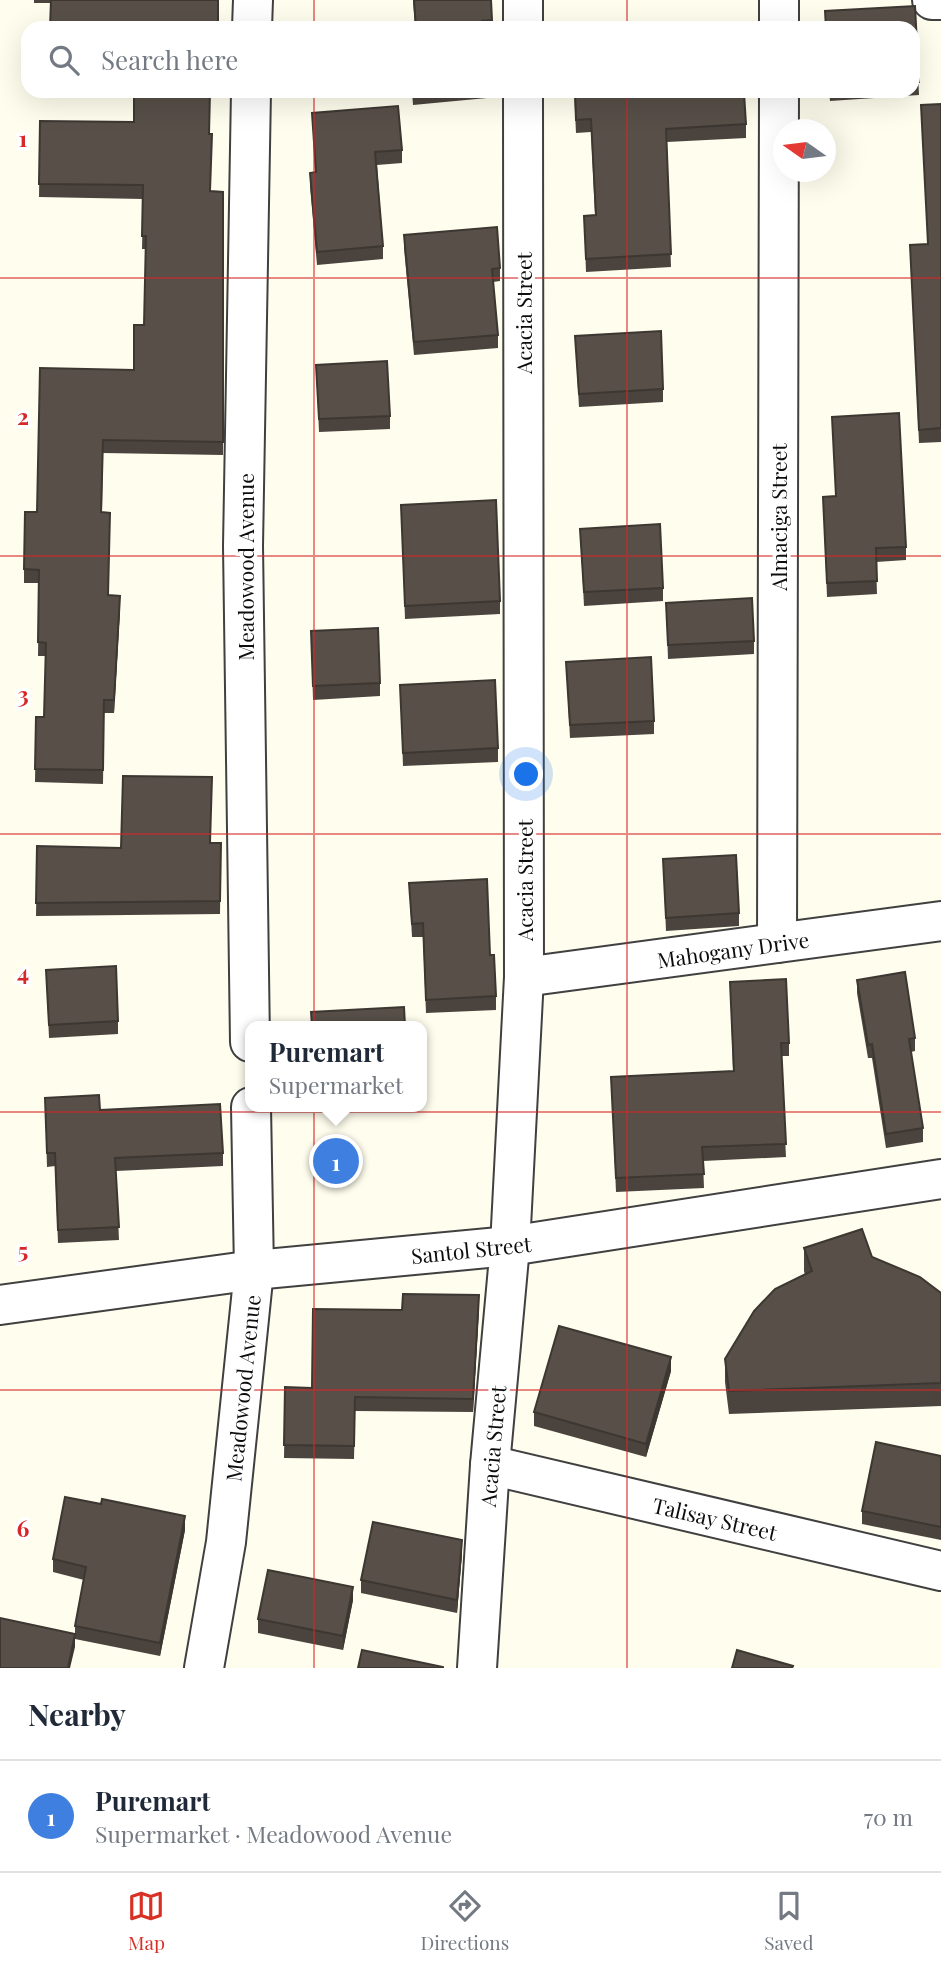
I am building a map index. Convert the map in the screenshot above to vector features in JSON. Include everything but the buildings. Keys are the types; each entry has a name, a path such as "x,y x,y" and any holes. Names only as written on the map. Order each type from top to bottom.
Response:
{"street":[{"path":"252,21 253,0"},
{"path":"523,0 523,21"},
{"path":"779,0 779,21"},
{"path":"932,0 941,0"},
{"name":"Meadowood Avenue","path":"250,1021 243,546 251,98"},
{"name":"Acacia Street","path":"477,1668 490,1465 510,1246 524,977 523,98"},
{"name":"Almaciga Street","path":"777,943 779,98"},
{"name":"Mahogany Drive","path":"524,977 941,920"},
{"name":"Meadowood Avenue","path":"204,1668 226,1542 254,1270 251,1112"},
{"name":"Santol Street","path":"0,1305 254,1270 510,1246 941,1179"},
{"name":"Talisay Street","path":"490,1465 941,1571"}],"place":[{"name":"Puremart","path":"336,1161"}]}
